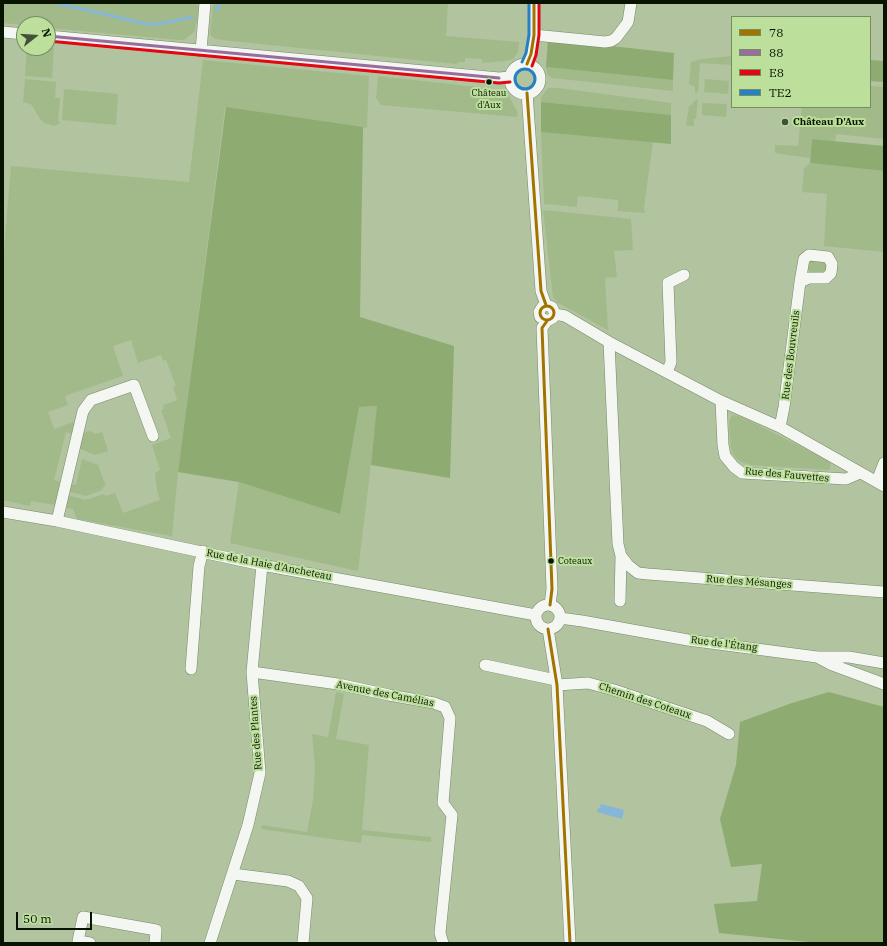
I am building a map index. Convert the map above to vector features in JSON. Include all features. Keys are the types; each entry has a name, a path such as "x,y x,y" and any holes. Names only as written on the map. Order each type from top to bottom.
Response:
{"street":[{"path":"201,50 205,3"},
{"path":"527,64 531,54 534,35 534,3"},
{"path":"534,35 605,42 611,41 616,38 628,22 631,3"},
{"path":"3,32 16,33"},
{"path":"56,37 492,77 510,77"},
{"path":"527,64 535,69 539,75 539,80 537,87 527,94 522,94 515,90 510,83 510,77 514,68 519,65 527,64"},
{"path":"527,94 541,291 546,305 542,307 539,312 540,317 551,317"},
{"path":"668,372 671,362 668,283 684,275"},
{"name":"Rue des Bouvreuils","path":"780,427 784,407 800,282"},
{"name":"Rue des Fauvettes","path":"551,317 565,316 608,342 721,401 780,427 881,484"},
{"path":"550,605 552,589 542,328 551,317"},
{"path":"608,342 618,544 621,556 620,601"},
{"path":"57,521 83,411 91,400 134,385 153,436"},
{"name":"Rue des Fauvettes","path":"721,401 725,456 734,467 742,472 846,479 860,473"},
{"path":"881,484 884,463"},
{"name":"Rue de la Haie d'Ancheteau","path":"3,512 57,521 203,551 262,565 536,615"},
{"path":"191,669 199,566 203,551"},
{"name":"Rue des Mésanges","path":"621,556 628,566 638,573 884,592"},
{"name":"Rue des Plantes","path":"210,943 248,825 260,773 252,672 262,565"},
{"path":"550,605 557,610 560,618 555,626 548,629 541,627 538,624 536,615 540,608 550,605"},
{"name":"Rue de l'Étang","path":"560,618 688,640 818,657 830,664 884,684"},
{"path":"548,629 557,683 570,943"},
{"path":"818,657 849,657 884,663"},
{"name":"Chemin des Coteaux","path":"485,665 557,683 588,683 614,690 707,721 729,734"},
{"name":"Avenue des Camélias","path":"252,672 338,684 434,703 445,707 450,718 443,803 452,815 440,933 443,943"},
{"path":"233,874 288,881 299,886 307,898 303,943"},
{"path":"90,943 78,942 83,917 156,930 155,943"}],"green space":[{"path":"3,3 198,3 198,16 194,32 184,40 56,29 56,16 16,16 16,24 3,23"},
{"path":"213,3 448,3 446,36 519,42 518,52 513,59 505,61 482,63 482,59 465,58 465,62 459,62 456,64 216,39 211,36 210,33"},
{"path":"548,39 674,53 673,80 546,67"},
{"path":"26,56 53,56 52,78 25,76"},
{"path":"731,56 731,65 700,63 698,93 695,92 695,87 689,84 691,62 702,59"},
{"path":"203,60 369,76 367,128 225,107 178,472 172,536 77,519 73,509 66,508 67,495 85,500 104,494 106,496 115,493 123,513 160,500 155,473 160,470 152,445 171,438 161,410 164,409 163,405 177,400 173,387 176,386 166,360 163,361 161,355 138,363 131,340 113,346 123,376 65,396 68,405 48,412 54,429 73,422 75,427 72,434 66,432 54,480 60,482 55,505 31,501 30,506 3,500 3,262 11,166 189,182"},
{"path":"871,60 884,61 884,82 871,81"},
{"path":"546,67 673,80 673,91 552,78 547,74"},
{"path":"378,76 476,87 495,93 502,92 509,96 518,113 517,117 381,105 376,98"},
{"path":"25,79 56,82 55,98 60,98 58,122 62,122 54,126 44,123 32,105 23,102"},
{"path":"705,79 729,81 728,94 704,92"},
{"path":"871,86 884,87 884,139 836,134 835,141 812,139 810,158 775,153 775,145 798,146 802,108 871,108"},
{"path":"549,88 559,88 671,103 671,115 541,102 541,98"},
{"path":"64,89 118,94 116,125 62,120"},
{"path":"695,100 698,100 694,126 686,126 689,106 692,105"},
{"path":"541,102 671,115 671,144 541,132"},
{"path":"702,103 727,104 726,117 702,115"},
{"path":"226,107 363,127 360,317 454,346 450,478 371,465 377,406 359,407 340,514 239,482 178,472"},
{"path":"541,132 653,142 644,207 645,213 618,211 618,200 578,196 577,207 544,204"},
{"path":"812,139 884,146 884,171 810,163"},
{"path":"810,163 884,171 884,252 824,246 827,194 802,192 804,168"},
{"path":"543,210 631,219 633,250 614,251 617,277 605,278 608,330 558,303 553,297"},
{"path":"812,260 820,260 826,263 827,269 825,273 811,273 807,264"},
{"path":"378,406 358,571 230,543 239,482 340,514 359,407"},
{"path":"734,415 742,417 831,462 829,470 751,465 741,462 735,457 731,449 729,421"},
{"path":"89,431 96,434 102,432 108,451 95,455 78,448 83,433"},
{"path":"82,459 98,465 106,486 103,487 102,490 86,496 67,491 70,484 76,485"},
{"path":"336,692 344,694 336,739 369,745 362,830 431,837 431,842 362,835 361,843 261,829 262,825 307,832 313,800 315,768 312,734 328,737"},
{"path":"829,692 884,707 884,943 819,943 719,933 714,904 757,901 762,864 731,867 720,819 736,765 740,722 792,703"}],"water":[{"path":"601,804 624,810 622,819 597,812"}],"waterway":[{"path":"56,3 147,24 170,22 192,17"},
{"path":"216,11 221,3"}],"transit line":[{"name":"TE2","path":"522,62 526,53 529,35 529,3"},
{"name":"78","path":"527,64 531,54 534,35 534,3"},
{"name":"E8","path":"532,66 536,55 539,35 539,3"},
{"name":"88","path":"56,37 499,78"},
{"name":"E8","path":"56,42 499,83 510,82"},
{"name":"TE2","path":"525,69 532,72 535,79 532,86 525,89 518,86 515,79 518,72 525,69"},
{"name":"78","path":"527,93 541,291 546,305"},
{"name":"78","path":"544,306 550,306 554,310 554,313 554,316 550,320 544,320 540,316 540,310 544,306"},
{"name":"78","path":"547,321 542,328 552,589 550,605"},
{"name":"78","path":"548,629 557,685 570,943"}],"place":[{"name":"Château d'Aux","path":"489,82"},
{"name":"Château D'Aux","path":"785,122"},
{"name":"Coteaux","path":"551,561"}]}
